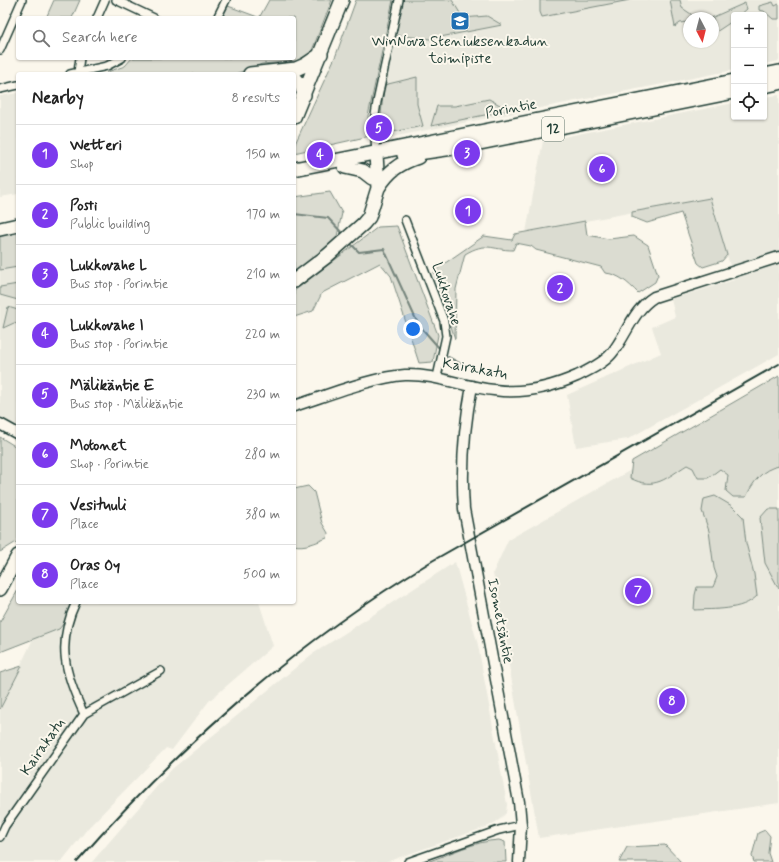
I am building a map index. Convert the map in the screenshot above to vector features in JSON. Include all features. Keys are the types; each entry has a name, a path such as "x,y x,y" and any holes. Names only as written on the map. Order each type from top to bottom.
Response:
{"highway":[{"path":"296,113 342,0"},
{"path":"285,72 305,65 321,54"},
{"path":"767,74 779,72"},
{"path":"296,80 301,86 304,95"},
{"name":"Porintie","path":"296,178 731,82"},
{"path":"767,85 779,83"},
{"name":"Porintie","path":"296,169 434,152 731,93"},
{"path":"375,183 393,169 410,159 434,152"},
{"path":"296,279 327,256 369,217 375,183 375,159"},
{"path":"345,168 363,171 375,183"},
{"path":"0,220 16,217"},
{"path":"0,229 16,225"},
{"path":"0,579 16,555"},
{"path":"0,588 16,560"}],"main road":[{"name":"Kairakatu","path":"296,405 385,378 404,375 438,377 472,386 495,390 527,390 556,385 578,376 605,360 612,352 640,308 654,298 779,257"},
{"name":"Isometsäntie","path":"472,386 462,449 464,509 514,774 521,825 519,862"},
{"path":"0,424 16,433"}],"street":[{"path":"0,50 22,0"},
{"path":"98,16 105,0"},
{"path":"116,0 150,16"},
{"path":"218,16 226,0"},
{"path":"375,159 374,122 377,102 399,0"},
{"path":"74,72 79,60"},
{"path":"79,72 107,66 118,60"},
{"path":"0,88 16,85"},
{"name":"Lukkovahe","path":"405,220 444,321 446,336 438,377"},
{"name":"Kairakatu","path":"75,604 70,613 65,639 65,664 73,689 84,714"},
{"name":"Kairakatu","path":"0,837 5,826 84,714 161,670"},
{"path":"408,862 499,830 521,825"}],"shaded area":[{"path":"54,0 80,0 73,16 47,16"},
{"path":"269,0 332,0 311,53 296,61 262,64 240,72 107,72 125,66 130,60 296,60 296,16 260,16"},
{"path":"356,0 393,0 368,116 370,136 296,153 296,142 336,55"},
{"path":"401,0 779,0 779,61 767,63 767,12 731,12 731,71 381,139 384,85"},
{"path":"402,0 452,0 463,18 487,16 502,25 430,39 394,35"},
{"path":"540,0 630,0 542,17 540,12"},
{"path":"670,0 680,0 682,8 688,12 683,12 683,23 675,27"},
{"path":"773,2 775,6 779,4 779,19 773,19 767,12 759,10 759,6"},
{"path":"745,3 747,9 744,12 731,12 731,22 719,30 719,14"},
{"path":"228,6 255,16 223,16"},
{"path":"417,77 417,104 423,126 393,132 389,126 380,125 384,85"},
{"path":"16,93 16,194 0,197 0,96"},
{"path":"779,95 779,354 628,439 576,447 567,395 661,353 652,327 675,317 671,299 734,280 710,198 526,232 543,141 731,104 731,120 767,120 767,97"},
{"path":"489,99 509,110 431,126 437,106 455,106"},
{"path":"330,192 342,213 336,241 296,273 296,197"},
{"path":"710,198 727,255 722,261 703,267 698,263 681,213 647,223 632,217 632,212"},
{"path":"585,221 587,235 609,239 634,236 648,245 658,275 655,282 638,293 619,277 605,273 601,267 536,250 531,246 516,243 513,250 489,247 479,248 465,254 456,289 455,339 434,272 438,268 484,236 512,240 515,234"},
{"path":"397,226 438,335 433,362 419,363 391,276 380,263 322,293 313,311 296,316 296,289 378,227"},
{"path":"16,231 16,267 0,270 0,235"},
{"path":"16,263 16,426 0,417 0,266"},
{"path":"16,284 16,299 0,295 0,287"},
{"path":"8,307 16,309 16,324 3,328"},
{"path":"779,376 779,466 763,473 755,481 746,497 733,497 726,491 728,475 720,469 708,478 698,478 693,468 687,465 666,478 653,483 639,482 630,478 632,461"},
{"path":"779,388 779,803 539,838 493,573 508,540 680,442"},
{"path":"0,437 16,447 16,542 0,552"},
{"path":"308,486 314,492 322,523 328,533 327,538 315,543 296,546 296,489"},
{"path":"715,496 732,506 743,517 746,543 754,574 757,596 751,601 736,607 694,610 697,587 713,587 717,577 714,568 709,531 702,511 704,499"},
{"path":"768,509 779,509 779,589 765,563 760,518"},
{"path":"455,562 478,645 507,804 506,813 499,820 489,826 386,862 92,862 172,769 311,655"},
{"path":"16,594 16,604 71,604 64,623 59,629 0,652 0,622"},
{"path":"71,604 260,604 273,646 209,701 172,750 166,748 88,828 61,862 0,862 0,709 33,639 59,629 64,623"},
{"path":"22,666 0,709 0,673"},
{"path":"765,830 770,836 768,853 771,862 754,862 752,856 758,833"},
{"path":"499,840 505,842 506,862 427,862 472,845"},
{"path":"665,845 681,862 619,862 627,847"}],"waterway":[{"path":"296,214 328,218 344,235"},
{"path":"352,245 359,252 384,249 418,324 440,349"},
{"path":"448,357 463,365"}],"railway":[{"path":"77,862 116,819 199,736 288,661 334,626 382,592 432,561 779,364"}],"place":[{"name":"WinNova Steniuksenkadun toimipiste","path":"460,21"},
{"name":"Mälikäntie E","path":"379,128"},
{"name":"Lukkovahe L","path":"467,153"},
{"name":"Lukkovahe I","path":"320,155"},
{"name":"Motonet","path":"602,169"},
{"name":"Wetteri","path":"468,211"},
{"name":"Posti","path":"560,288"},
{"name":"Vesituuli","path":"638,591"},
{"name":"Oras Oy","path":"672,701"}]}
